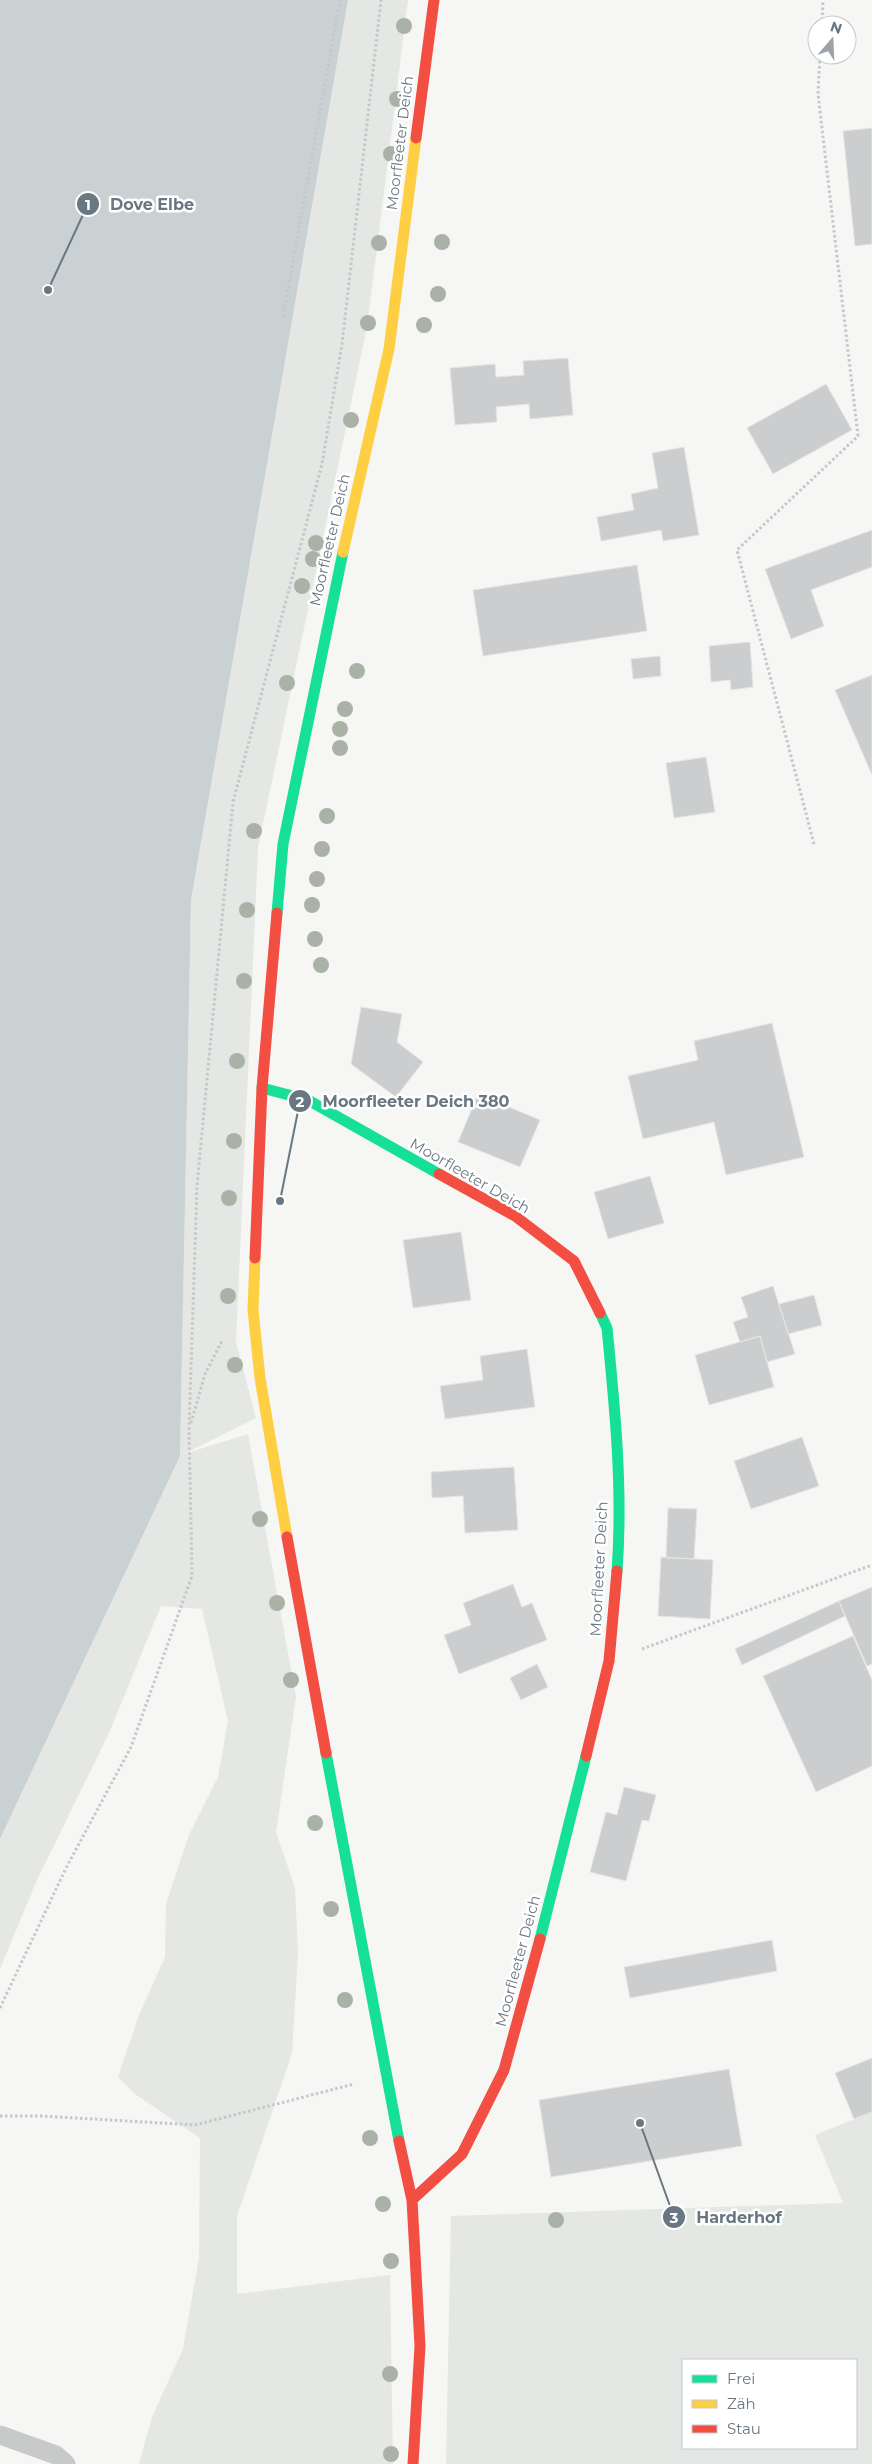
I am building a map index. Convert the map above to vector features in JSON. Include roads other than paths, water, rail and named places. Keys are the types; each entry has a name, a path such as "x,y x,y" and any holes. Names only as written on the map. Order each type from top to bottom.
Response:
{"street":[{"name":"Moorfleeter Deich","path":"413,2464 420,2346 412,2200 386,2079 277,1482 260,1378 253,1310 262,1088 283,844 332,595 389,349 434,0"},
{"name":"Moorfleeter Deich","path":"262,1088 308,1100 515,1216 574,1261 607,1328 618,1442 619,1544 609,1661 542,1934 504,2070 462,2154 412,2200"}],"lane":[{"path":"0,2435 56,2455 66,2464"}],"place":[{"name":"Dove Elbe","path":"48,290"},
{"name":"Moorfleeter Deich 380","path":"280,1201"},
{"name":"Harderhof","path":"640,2123"}]}
